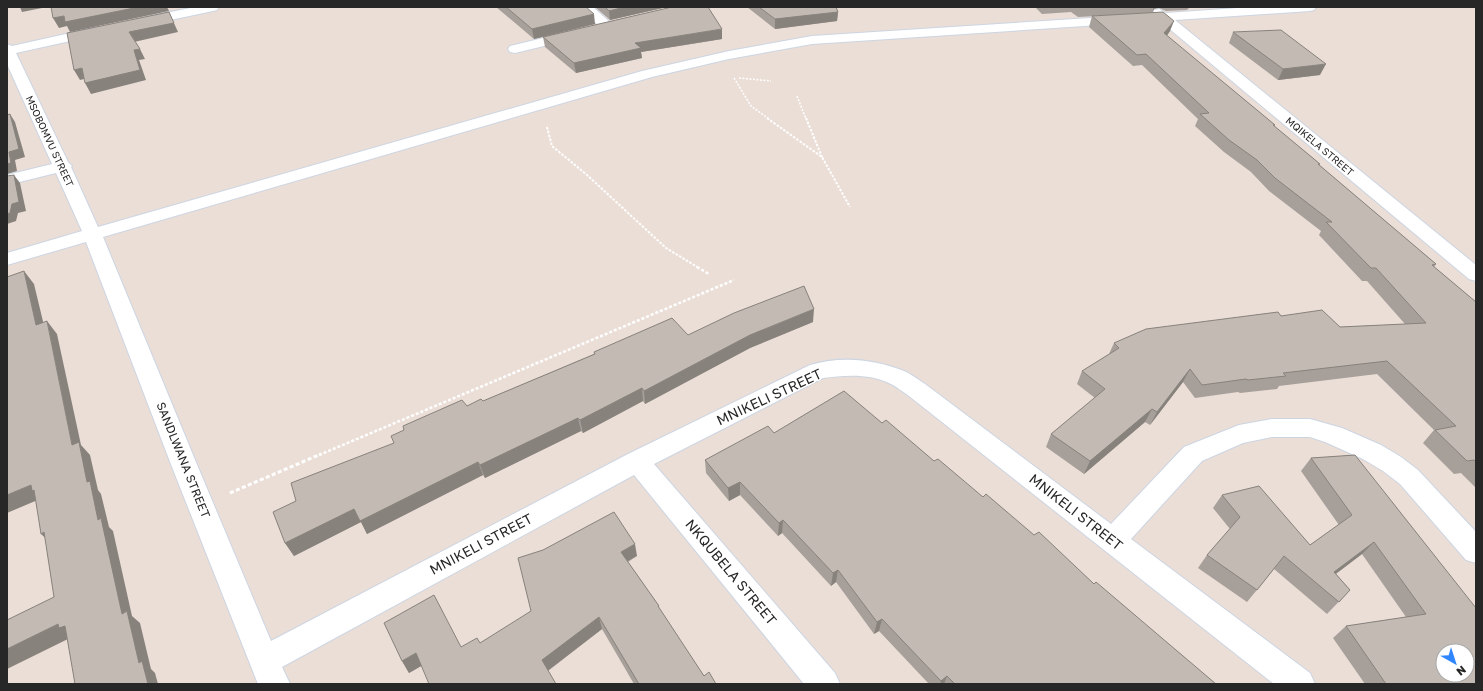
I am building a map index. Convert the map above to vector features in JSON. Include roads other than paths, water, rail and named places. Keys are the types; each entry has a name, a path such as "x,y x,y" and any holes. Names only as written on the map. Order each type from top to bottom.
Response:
{"street":[{"path":"127,25 213,7"},
{"path":"585,7 607,26"},
{"path":"7,259 647,74 753,49 812,40 1158,12 1310,7"},
{"name":"MQIKELA STREET","path":"1158,12 1476,275"},
{"path":"515,49 622,23"},
{"path":"8,49 111,28"},
{"name":"MSOBOMVU STREET","path":"8,49 18,88 63,166 93,235"},
{"path":"7,180 63,166"},
{"name":"SANDLWANA STREET","path":"93,235 274,684"},
{"name":"MNIKELI STREET","path":"265,660 637,461 818,371 841,367 867,369 897,377 917,390 1299,684"},
{"path":"1113,540 1193,454 1239,434 1272,428 1310,428 1333,435 1372,452 1392,464 1409,477 1476,551"},
{"name":"NKQUBELA STREET","path":"637,461 824,684"}]}
